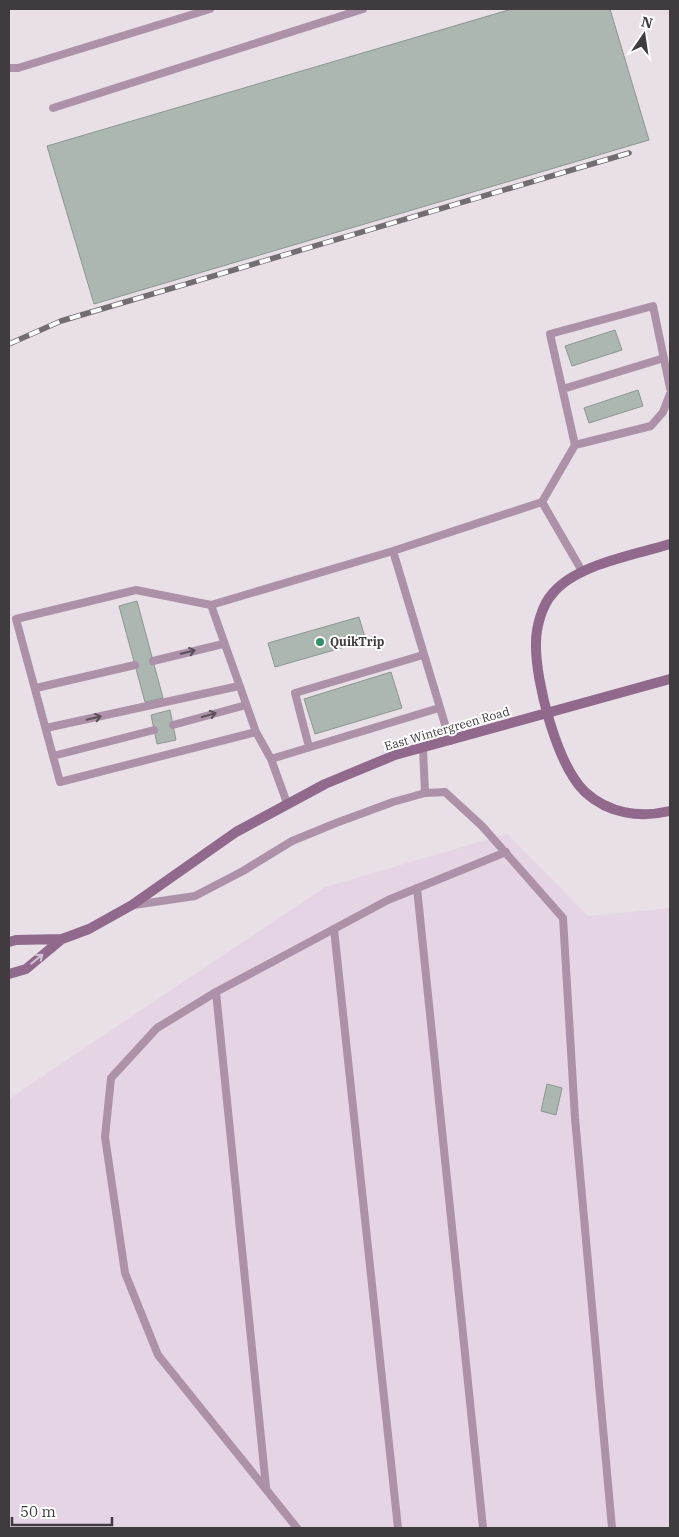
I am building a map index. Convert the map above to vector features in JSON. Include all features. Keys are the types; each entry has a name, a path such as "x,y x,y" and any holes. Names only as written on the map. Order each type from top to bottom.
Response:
{"main road":[{"path":"670,544 582,571 552,594 538,624 536,642 539,678 548,712 569,772 585,792 606,806 632,814 645,815 670,811"},
{"name":"East Wintergreen Road","path":"62,939 90,929 132,905 236,832 325,784 395,755 670,678"},
{"path":"9,942 16,940 62,939"},
{"path":"9,974 26,969 62,939"}],"lane":[{"path":"9,68 18,68 210,9"},
{"path":"53,108 363,9"},
{"path":"256,732 60,782 16,619 136,590 211,605 393,550 542,502 576,445 550,334 654,306 670,388"},
{"path":"563,389 664,358"},
{"path":"576,445 650,426 662,412 670,394"},
{"path":"542,502 582,571"},
{"path":"393,550 450,741"},
{"path":"211,605 238,686 256,732 271,759 287,803"},
{"path":"153,661 223,644"},
{"path":"309,747 295,693 424,655"},
{"path":"36,688 135,665"},
{"path":"46,728 238,686"},
{"path":"173,724 246,705"},
{"path":"271,759 439,708"},
{"path":"53,756 154,730"},
{"path":"423,748 425,793"},
{"path":"132,905 195,896 243,871 292,841 336,823 425,793 445,792 482,826 563,918 575,1118 612,1528"},
{"path":"297,1528 158,1354 125,1273 105,1137 111,1078 157,1028 216,992 388,900 506,852"},
{"path":"417,888 483,1528"},
{"path":"334,929 398,1528"},
{"path":"216,992 266,1487"}],"shaded area":[{"path":"507,834 588,916 670,908 670,1528 9,1528 9,1099 325,887"}],"building":[{"path":"512,9 610,9 649,140 94,304 47,146"},
{"path":"615,330 622,350 572,366 565,346"},
{"path":"638,390 643,406 589,423 584,408"},
{"path":"137,601 163,698 145,702 119,606"},
{"path":"359,617 366,641 275,667 268,643"},
{"name":"QuikTrip","path":"391,672 402,708 315,734 304,699"},
{"path":"170,710 176,740 157,744 151,715"},
{"path":"547,1084 562,1088 556,1115 541,1111"}],"railway":[{"path":"9,344 61,321 629,153"}],"place":[{"name":"QuikTrip","path":"320,642"}]}
